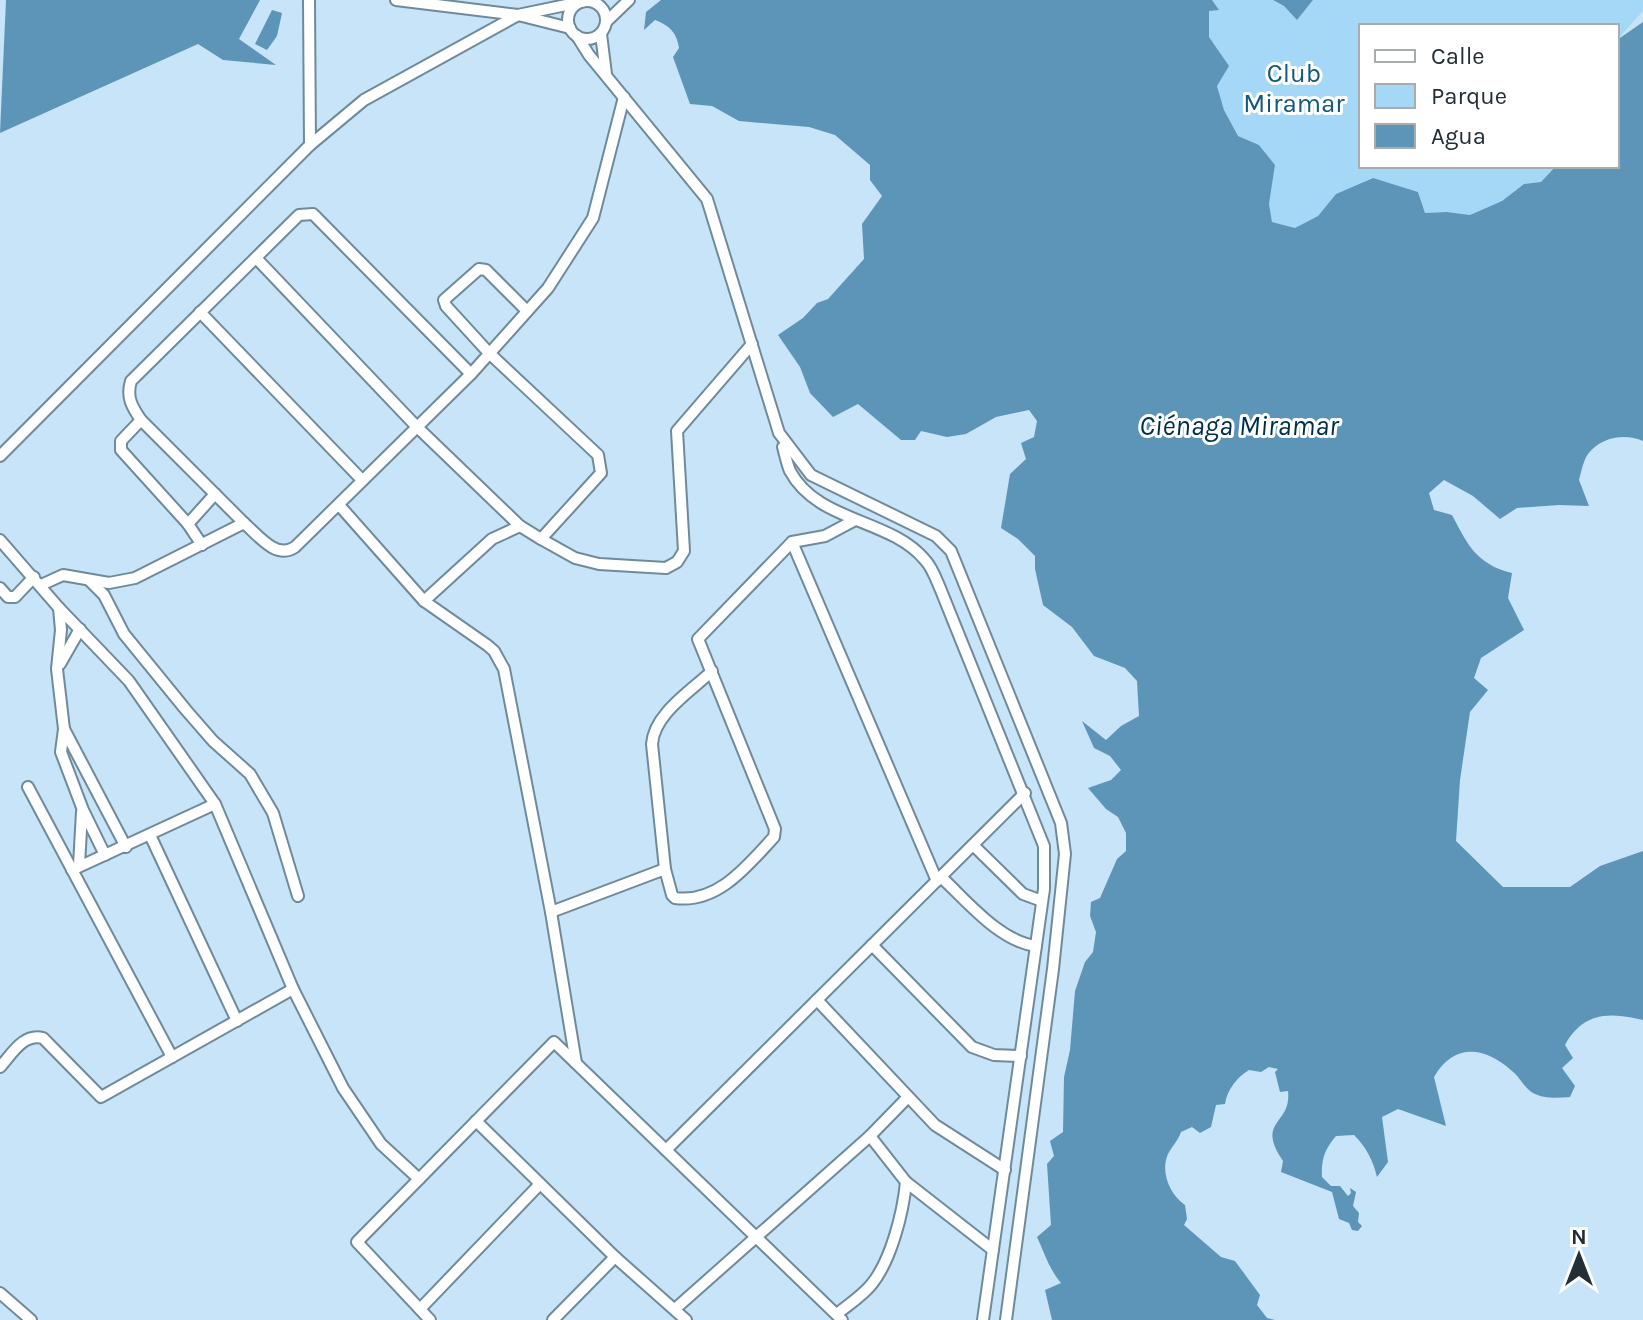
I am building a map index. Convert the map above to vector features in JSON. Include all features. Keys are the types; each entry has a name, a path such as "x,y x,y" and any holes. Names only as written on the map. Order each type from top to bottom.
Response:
{"street":[{"path":"309,0 310,145"},
{"path":"396,0 518,15 593,38 601,34"},
{"path":"606,22 629,0"},
{"path":"0,456 310,145 364,100 518,15 585,1 599,5 606,16 601,34 606,76"},
{"path":"585,1 570,13 574,32 707,199 790,470 826,506 881,530 926,560 1025,793 1044,846 1042,901 983,1320"},
{"path":"471,374 313,214 299,215 131,381 128,390 131,405 141,420 244,523 275,550 289,551 471,374 548,288 593,218 624,97"},
{"path":"257,259 416,426 520,526 575,558 599,564 666,568 677,562 684,551 677,431 752,344"},
{"path":"527,311 486,270 479,269 444,300 489,353 598,455 601,473 541,539"},
{"path":"200,312 362,480"},
{"path":"141,420 121,441 121,450 188,524 202,545"},
{"path":"779,433 811,475 946,543 1061,823 1065,854 1058,926 1006,1320"},
{"path":"188,524 215,494"},
{"path":"339,505 424,601 494,651 504,669 551,912 576,1063"},
{"path":"712,671 659,722 653,733 665,869 675,898 698,897 723,887 776,833 712,671 698,644 700,634 792,542 825,536 855,520"},
{"path":"0,588 8,597 15,597 38,581 63,575 109,583 135,578 244,523"},
{"path":"424,601 492,539 520,526"},
{"path":"0,541 129,681 215,804 293,989 343,1088 381,1144 419,1179"},
{"path":"792,542 939,879 1020,944 1036,946"},
{"path":"89,580 104,595 124,634 186,710 213,741 250,774 273,813 298,896"},
{"path":"59,608 61,630 57,669 64,729 61,752 83,810 105,855"},
{"path":"57,669 80,629"},
{"path":"64,729 126,847"},
{"path":"28,787 76,868 172,1057"},
{"path":"666,1150 1025,793"},
{"path":"76,868 215,804"},
{"path":"76,868 83,810"},
{"path":"150,835 237,1021"},
{"path":"973,845 1023,894 1042,901"},
{"path":"551,912 665,869"},
{"path":"872,945 972,1047 994,1055 1021,1056"},
{"path":"0,1067 24,1040 43,1038 101,1097 293,989"},
{"path":"817,1000 935,1125 1005,1170"},
{"path":"430,1320 357,1242 554,1042 839,1317 872,1285 903,1209 906,1182"},
{"path":"675,1309 870,1136 908,1097"},
{"path":"476,1121 615,1257 686,1320"},
{"path":"870,1136 906,1182 993,1250"},
{"path":"420,1309 540,1184"},
{"path":"553,1320 615,1257"},
{"path":"0,1293 31,1320"}],"green space":[{"name":"Club Miramar","path":"1212,0 1273,0 1284,6 1297,20 1313,0 1643,0 1643,11 1619,38 1619,24 1359,24 1359,168 1554,168 1541,182 1524,184 1502,201 1470,215 1425,213 1418,192 1372,178 1336,194 1318,216 1296,228 1272,222 1269,204 1275,165 1259,145 1238,136 1224,110 1217,86 1228,66 1209,37 1208,11 1218,10"}],"water":[{"path":"6,0 260,0 239,39 276,65 223,60 198,44 0,133"},
{"name":"Ciénaga Miramar","path":"661,0 1212,0 1219,10 1209,11 1209,37 1229,66 1217,86 1224,110 1238,136 1259,145 1275,165 1269,204 1272,222 1295,228 1318,216 1336,194 1373,178 1418,192 1425,213 1470,215 1502,201 1524,184 1541,182 1554,168 1619,168 1619,39 1643,22 1643,441 1629,437 1614,438 1593,448 1588,454 1579,480 1589,506 1517,508 1500,519 1473,496 1444,480 1429,493 1434,510 1452,515 1481,559 1512,573 1508,598 1524,630 1481,658 1474,678 1488,690 1470,712 1460,780 1456,841 1503,887 1570,887 1600,866 1643,851 1643,1020 1598,1017 1589,1020 1572,1034 1565,1045 1573,1058 1562,1068 1575,1086 1570,1097 1546,1097 1533,1093 1515,1073 1480,1053 1470,1052 1451,1058 1434,1077 1446,1126 1398,1109 1382,1117 1388,1162 1377,1177 1368,1154 1354,1135 1336,1136 1324,1155 1322,1177 1331,1186 1340,1186 1348,1196 1350,1188 1356,1192 1353,1206 1359,1213 1358,1222 1362,1226 1358,1231 1339,1219 1332,1192 1281,1172 1283,1161 1275,1148 1273,1130 1285,1111 1288,1091 1280,1092 1275,1072 1278,1069 1269,1067 1261,1072 1249,1070 1245,1073 1230,1089 1225,1104 1216,1105 1211,1127 1200,1133 1192,1127 1181,1132 1168,1154 1165,1168 1171,1189 1185,1205 1187,1219 1184,1225 1221,1257 1235,1261 1260,1295 1257,1305 1267,1318 1275,1320 1052,1320 1045,1290 1061,1283 1037,1237 1051,1225 1047,1164 1054,1156 1050,1141 1063,1132 1064,1077 1070,1050 1075,991 1085,962 1093,952 1096,932 1090,916 1091,902 1100,898 1117,859 1126,851 1126,833 1118,817 1106,809 1088,788 1111,780 1121,770 1110,756 1094,748 1082,721 1106,740 1121,726 1139,716 1137,681 1125,668 1094,656 1072,627 1043,605 1035,556 1001,528 1010,474 1026,459 1021,443 1034,437 1037,421 1029,410 996,417 966,434 947,437 921,431 915,440 901,440 858,404 833,417 810,393 800,367 778,335 803,318 817,303 828,299 864,259 862,224 882,196 870,180 870,165 835,135 809,127 739,121 712,106 690,104 673,57 679,48 674,34 655,20 644,30 646,12"},
{"path":"1273,0 1313,0 1297,20 1284,6"},
{"path":"272,10 282,13 277,36 267,50 255,44"}]}
